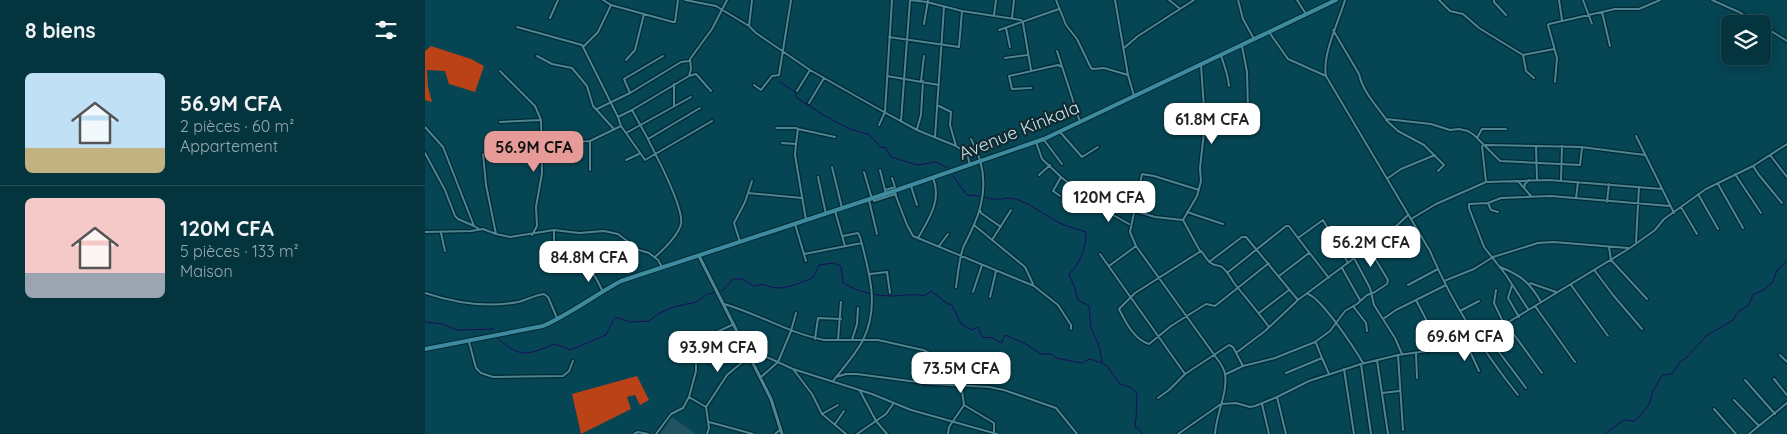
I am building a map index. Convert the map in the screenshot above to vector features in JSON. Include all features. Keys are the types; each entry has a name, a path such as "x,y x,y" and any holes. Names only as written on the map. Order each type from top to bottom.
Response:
{"main road":[{"name":"Avenue Kinkala","path":"425,349 543,326 621,281 842,208 872,200 884,194 1044,139 1330,1 1336,0"},
{"path":"699,256 771,399 782,434"}],"street":[{"path":"550,18 558,0"},
{"path":"603,0 611,5 674,22 678,0"},
{"path":"685,0 706,3 722,9 810,70 917,130 956,146 968,157 970,165"},
{"path":"596,110 630,93 681,62 689,61 712,29 727,0"},
{"path":"749,26 752,0"},
{"path":"754,85 761,90 772,76 778,76 791,0"},
{"path":"879,125 885,112 892,0"},
{"path":"901,121 910,0 927,1 962,11 1021,20 1031,70"},
{"path":"994,15 996,0"},
{"path":"1012,19 1014,0"},
{"path":"1061,0 1056,1 1066,25 1077,39 1091,68 1104,68 1128,75"},
{"path":"1115,0 1128,75 1135,96"},
{"path":"1169,0 1180,8"},
{"path":"1123,48 1138,36 1194,0"},
{"path":"1238,0 1241,15 1254,39"},
{"path":"1297,0 1306,14"},
{"path":"1345,0 1333,30 1326,66 1326,76 1388,178 1478,342 1518,395"},
{"path":"1439,0 1450,11 1463,14 1479,28 1523,56 1554,49"},
{"path":"1494,0 1506,15"},
{"path":"1559,0 1563,20"},
{"path":"1583,0 1592,24"},
{"path":"1555,82 1557,61 1548,25 1615,9 1639,9 1660,0"},
{"path":"1712,0 1744,15"},
{"path":"924,24 927,1"},
{"path":"583,47 598,32 611,5"},
{"path":"935,137 939,106 944,7"},
{"path":"999,30 1059,9"},
{"path":"889,37 960,46 962,11"},
{"path":"1602,12 1610,46"},
{"path":"626,60 635,50 644,14"},
{"path":"517,27 541,35 579,43 583,47 621,126 645,160 711,121"},
{"path":"1006,28 1010,47"},
{"path":"1333,30 1359,74 1365,91 1386,119 1398,131 1424,144 1444,165 1439,171"},
{"path":"1771,31 1787,41"},
{"path":"1269,32 1289,59 1326,76"},
{"path":"1241,45 1247,72 1248,126 1256,130"},
{"path":"1057,52 1080,122"},
{"path":"1005,58 1027,55"},
{"path":"1221,55 1227,70 1229,86"},
{"path":"537,56 553,64 572,68 587,86 591,103 614,129"},
{"path":"630,93 624,79 663,56"},
{"path":"917,130 921,115 924,56"},
{"path":"1523,56 1526,71 1534,78"},
{"path":"689,61 691,66 689,76"},
{"path":"1183,220 1197,196 1201,181 1200,168 1204,143 1205,108 1201,64"},
{"path":"1031,88 1012,89 1009,76 1058,65 1062,67"},
{"path":"797,91 810,70"},
{"path":"500,71 535,106 541,120 543,173 535,210 537,223 532,235"},
{"path":"618,117 689,76 697,74 711,91"},
{"path":"887,76 939,85"},
{"path":"809,103 824,78"},
{"path":"673,84 674,106"},
{"path":"626,133 691,97"},
{"path":"939,106 951,112 950,125 956,146"},
{"path":"648,139 700,108"},
{"path":"1205,108 1248,109"},
{"path":"632,110 669,182 681,222 680,227 667,245 655,257"},
{"path":"1386,119 1431,124 1450,130 1464,130 1477,138 1500,162 1581,165 1582,148"},
{"path":"500,122 541,120"},
{"path":"525,146 589,141 621,126"},
{"path":"425,127 437,139 444,150 474,226"},
{"path":"776,128 796,128 835,137"},
{"path":"798,129 795,155 806,220"},
{"path":"1477,138 1481,129 1506,129"},
{"path":"1060,132 1082,157 1098,147"},
{"path":"1636,136 1674,213"},
{"path":"956,286 961,255 980,209 984,180 981,161 971,139"},
{"path":"1044,139 1047,146 1062,164"},
{"path":"589,141 591,170"},
{"path":"1036,142 1041,157 1061,176 1097,206 1130,225"},
{"path":"782,143 796,144"},
{"path":"1178,434 1221,404 1236,403 1250,407 1277,398 1305,383 1362,364 1402,354 1468,347 1630,248 1655,230 1664,219 1698,194 1753,166 1787,144"},
{"path":"1482,145 1562,146 1645,155"},
{"path":"1482,145 1486,182"},
{"path":"1536,146 1537,180"},
{"path":"1561,180 1562,146"},
{"path":"425,153 445,190 455,216 479,229"},
{"path":"626,160 640,153"},
{"path":"483,154 486,185 496,234"},
{"path":"1388,178 1401,169 1435,155"},
{"path":"1770,155 1787,177"},
{"path":"1039,174 1050,165"},
{"path":"1753,166 1782,203"},
{"path":"832,167 842,208"},
{"path":"880,170 884,194"},
{"path":"864,172 872,200 877,234"},
{"path":"1199,190 1155,176 1142,174 1135,211 1130,225 1131,236 1136,246 1214,354 1225,374 1225,384 1215,434"},
{"path":"1735,174 1761,213"},
{"path":"1060,196 1053,192 1061,176"},
{"path":"818,177 826,214"},
{"path":"892,178 895,186 893,192 910,231 918,238 1034,286 1058,305 1071,329"},
{"path":"918,238 935,206 937,191 933,178"},
{"path":"1524,188 1529,180"},
{"path":"1411,219 1436,204 1486,182 1561,180 1662,189"},
{"path":"740,242 735,223 751,181"},
{"path":"1518,181 1533,197"},
{"path":"1576,198 1578,182"},
{"path":"1607,202 1609,184"},
{"path":"1718,184 1743,228"},
{"path":"911,186 917,205"},
{"path":"1636,244 1639,187"},
{"path":"748,193 802,198"},
{"path":"1698,194 1717,229"},
{"path":"1529,310 1500,266 1484,247 1469,206 1471,204 1488,203 1501,198 1533,197 1576,198 1671,206"},
{"path":"1488,203 1492,211 1499,212"},
{"path":"1681,208 1697,234"},
{"path":"980,209 981,213 1001,227"},
{"path":"992,241 1011,210"},
{"path":"835,211 845,246"},
{"path":"1135,211 1155,217 1183,220"},
{"path":"1187,212 1223,224"},
{"path":"1236,353 1269,327 1298,300 1381,239 1409,215"},
{"path":"1183,220 1200,251 1202,251 1209,262 1222,267 1269,327"},
{"path":"1298,238 1324,221 1348,263"},
{"path":"795,224 806,261"},
{"path":"974,225 1025,267 1034,286"},
{"path":"1227,274 1286,226 1289,226 1329,278"},
{"path":"425,232 471,231 483,228 496,234 510,237 554,230 612,232 622,236 639,250 655,257 662,268"},
{"path":"554,230 554,254 557,257 587,266 595,275 602,291"},
{"path":"441,233 445,251"},
{"path":"833,381 863,341 871,314 873,294 870,274 858,233 843,236"},
{"path":"939,246 948,234"},
{"path":"1209,262 1243,236 1247,237 1298,300"},
{"path":"1381,239 1393,256"},
{"path":"1383,319 1493,257 1545,242 1630,248"},
{"path":"804,254 862,243"},
{"path":"1109,266 1136,246"},
{"path":"1225,374 1243,366 1266,361 1326,336 1345,311 1385,285 1388,281 1368,247"},
{"path":"1609,247 1611,260 1647,299"},
{"path":"1200,251 1130,297 1119,308 1134,334 1145,343 1149,344 1206,304 1215,306 1269,263"},
{"path":"1279,276 1309,253"},
{"path":"1099,254 1185,374"},
{"path":"1354,258 1372,292 1373,305 1402,354"},
{"path":"973,292 982,265"},
{"path":"1500,266 1528,282 1558,292"},
{"path":"1342,268 1360,300"},
{"path":"1408,285 1438,269"},
{"path":"990,297 996,271"},
{"path":"1595,271 1613,296 1643,329"},
{"path":"870,274 887,272 889,293"},
{"path":"1528,282 1541,302"},
{"path":"1512,284 1508,297 1519,317"},
{"path":"1571,285 1608,336"},
{"path":"1259,313 1290,290"},
{"path":"1496,290 1494,303 1506,325 1542,373"},
{"path":"425,293 462,303 489,305 519,302 544,294 548,297 557,319"},
{"path":"1308,294 1313,296 1335,324 1362,364 1371,434"},
{"path":"1416,300 1430,327 1435,332"},
{"path":"838,340 841,302"},
{"path":"1460,311 1479,302"},
{"path":"724,304 815,339 878,340 923,350 946,359 951,362 960,377 963,405 949,427 948,434"},
{"path":"1353,306 1366,322 1367,331"},
{"path":"1535,306 1575,362"},
{"path":"851,340 857,324 858,308"},
{"path":"759,378 778,362 791,331 796,313"},
{"path":"815,339 818,318 841,319"},
{"path":"656,434 671,414 683,408 689,398 696,372 695,359 702,339 734,324"},
{"path":"1487,336 1526,388"},
{"path":"702,339 735,355 743,361"},
{"path":"469,340 476,368 493,377 563,376 569,371 573,361"},
{"path":"1315,342 1329,374"},
{"path":"1158,398 1185,374 1229,345 1233,347 1243,366"},
{"path":"1468,347 1479,371"},
{"path":"1416,353 1417,378"},
{"path":"707,434 709,422 706,407 727,375 750,356 762,355 793,369 872,394 893,404 995,433 994,423 963,405"},
{"path":"1398,355 1403,430"},
{"path":"1780,355 1787,362"},
{"path":"1285,373 1322,358"},
{"path":"1377,360 1388,434"},
{"path":"793,369 812,394 822,414 829,422 835,424 846,434"},
{"path":"1344,370 1354,434"},
{"path":"836,377 846,374 857,374 932,384 1004,390 1057,408 1077,434"},
{"path":"1774,379 1787,395"},
{"path":"1745,380 1775,414"},
{"path":"860,391 876,421 887,434"},
{"path":"1382,393 1401,391"},
{"path":"689,398 706,407"},
{"path":"1277,398 1286,434"},
{"path":"1734,400 1759,426"},
{"path":"1749,434 1787,403"},
{"path":"857,434 886,414 893,404"},
{"path":"1262,404 1269,434"},
{"path":"822,414 838,405"},
{"path":"1714,408 1736,434"},
{"path":"835,424 844,411"},
{"path":"709,422 753,434"},
{"path":"775,434 781,429"},
{"path":"633,434 638,432 648,434"}],"shaded area":[{"path":"431,46 471,59 484,66 475,92 449,84 445,71 427,70 428,87 432,102 425,100 425,51"},
{"path":"637,376 649,400 640,405 635,395 627,397 631,409 581,434 572,394"},
{"path":"672,417 695,433 695,434 660,434"}],"waterway":[{"path":"780,82 795,92 797,98 825,116 850,129 870,135 880,147 886,148 891,157 917,165 936,162 948,168"},
{"path":"953,176 967,195 980,196"},
{"path":"985,197 990,199 1010,198 1019,200 1060,223 1086,232 1082,255 1069,274 1078,300 1089,306 1091,328 1099,346 1102,362"},
{"path":"1605,434 1624,420 1635,421 1649,405 1653,391 1662,375 1672,374 1680,362 1706,336 1733,320 1739,311 1748,306 1753,295 1765,289 1773,282 1777,270 1787,261"},
{"path":"722,291 733,279 742,279 754,286 764,285 774,288 791,286 813,278 819,265 833,263 841,266 843,283 867,293 886,296 924,296 931,291 952,305 961,324 972,330 978,327 982,337 993,338 1001,343 1005,335 1024,343 1041,354 1051,354 1056,358 1081,363 1090,359 1107,366 1120,384 1130,387 1137,393 1135,427 1142,434"},
{"path":"497,338 505,345 525,353 537,351 555,344 570,350 606,335 615,317 631,322 649,321 658,314 673,307 696,302 706,295 715,292"},
{"path":"425,322 442,324 457,330 494,329"}]}
